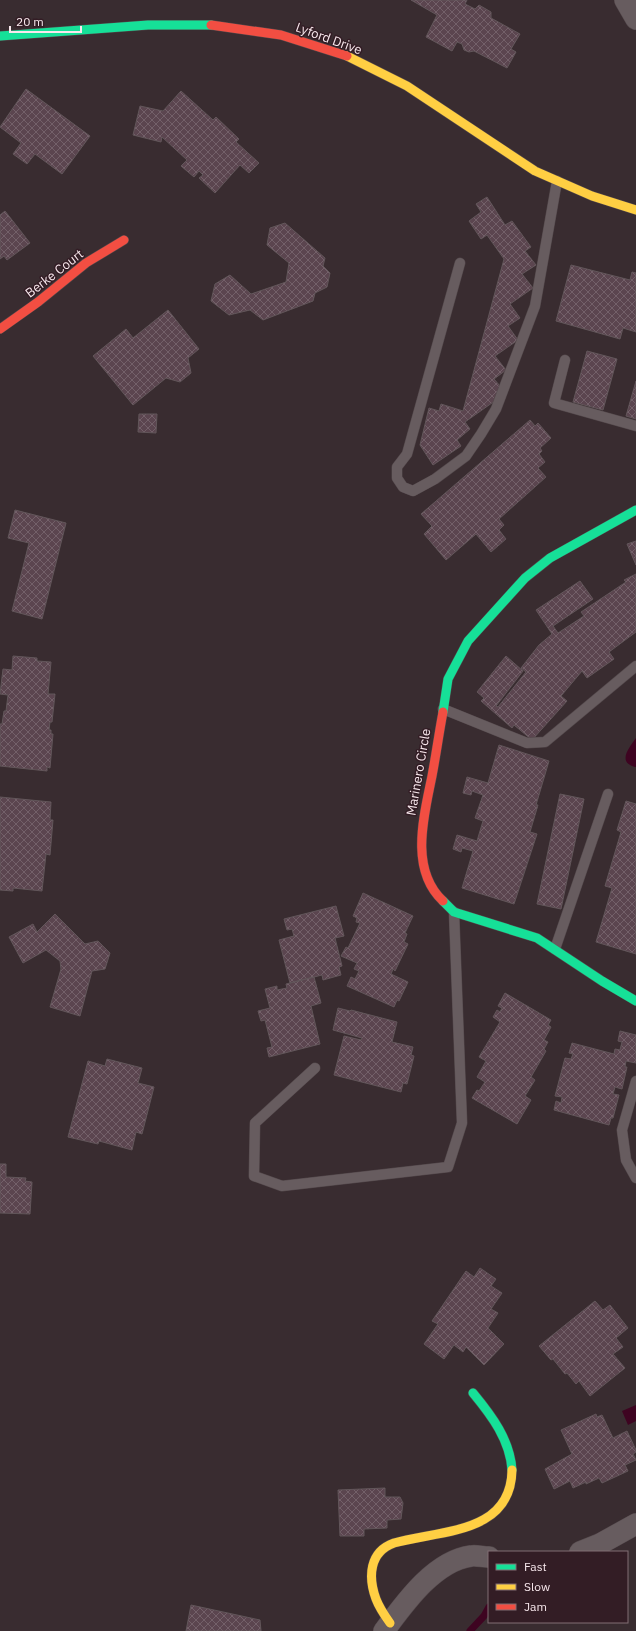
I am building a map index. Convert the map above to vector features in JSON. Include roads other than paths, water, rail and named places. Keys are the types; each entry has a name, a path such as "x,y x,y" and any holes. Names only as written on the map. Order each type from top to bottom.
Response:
{"street":[{"path":"625,0 636,19"},
{"name":"Lyford Drive","path":"0,36 148,25 215,25 281,35 344,54 407,86 535,170 592,196 636,210"},
{"name":"Berke Court","path":"0,329 38,302 86,262 124,240"},
{"name":"Marinero Circle","path":"635,509 550,558 525,578 468,641 448,679 432,775 423,816 422,851 425,875 434,893 454,912 537,938 602,981 636,1001"},
{"path":"387,1627 376,1600 372,1581 373,1565 377,1553 386,1546 394,1543 426,1534 462,1528 484,1521 494,1515 501,1507 507,1494 512,1478 510,1454 502,1433 474,1393"},
{"path":"582,1551 600,1544 636,1524"},
{"path":"387,1627 405,1603 428,1578 451,1563 471,1556 488,1557"}],"lane":[{"path":"460,263 407,454 397,467 397,478 403,487 413,491 435,479 466,456 496,409 535,306 557,181"},
{"path":"565,360 554,403 636,426"},
{"path":"442,709 527,743 545,742 636,666"},
{"path":"555,949 608,794"},
{"path":"315,1068 255,1123 254,1176 282,1186 448,1167 462,1123 454,912"},
{"path":"636,1081 622,1130 626,1160 636,1178"}],"waterway":[{"path":"470,1631 484,1616 488,1609"}]}
